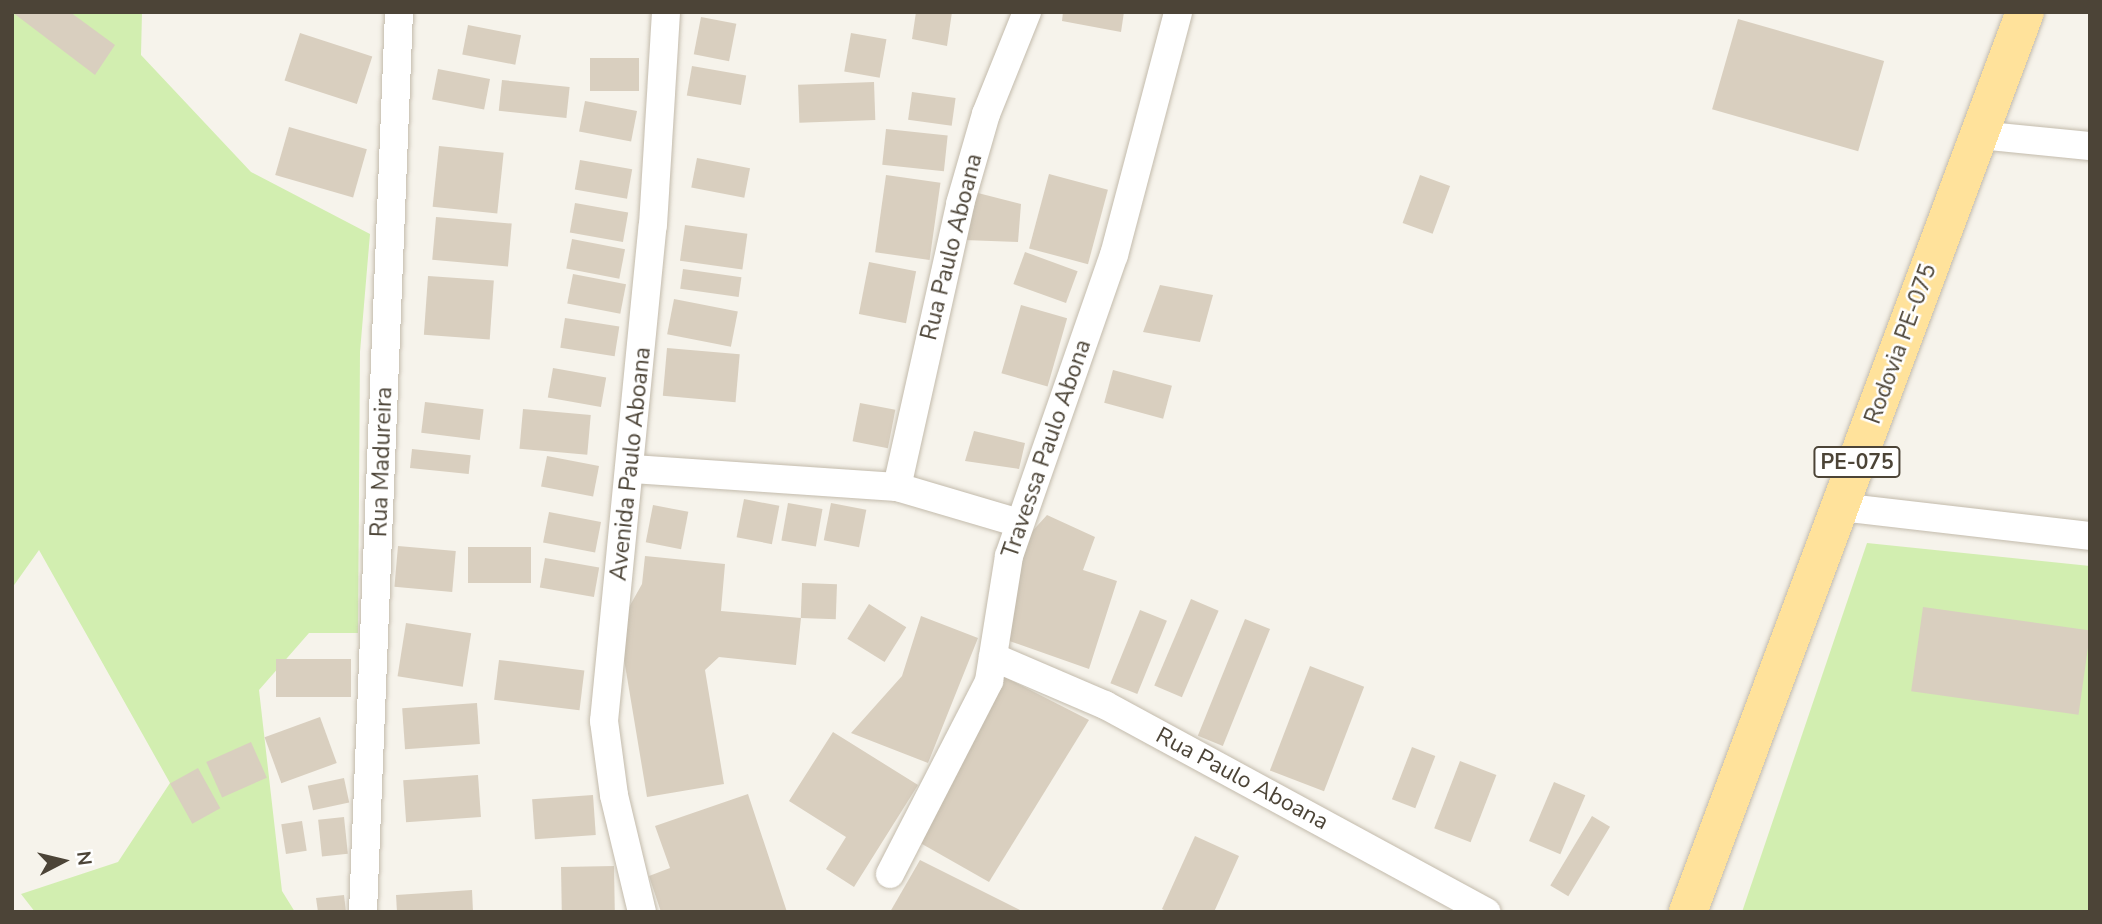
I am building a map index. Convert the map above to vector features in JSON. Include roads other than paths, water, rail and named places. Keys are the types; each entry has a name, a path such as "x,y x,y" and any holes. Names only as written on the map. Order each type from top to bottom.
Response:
{"main road":[{"name":"Rodovia PE-075","path":"1688,912 2025,12"}],"street":[{"name":"Rua Madureira","path":"363,912 399,12"},
{"name":"Avenida Paulo Aboana","path":"642,912 614,795 604,721 632,469 666,12"},
{"name":"Rua Paulo Aboana","path":"897,487 960,204 986,114 1027,12"},
{"name":"Travessa Paulo Abona","path":"890,874 978,706 993,657 1001,586 1019,523 1114,255 1178,12"},
{"path":"1979,135 2090,146"},
{"path":"632,469 897,487 1019,523"},
{"path":"1840,507 2090,537"},
{"name":"Rua Paulo Aboana","path":"993,657 1105,705 1486,912"}]}
